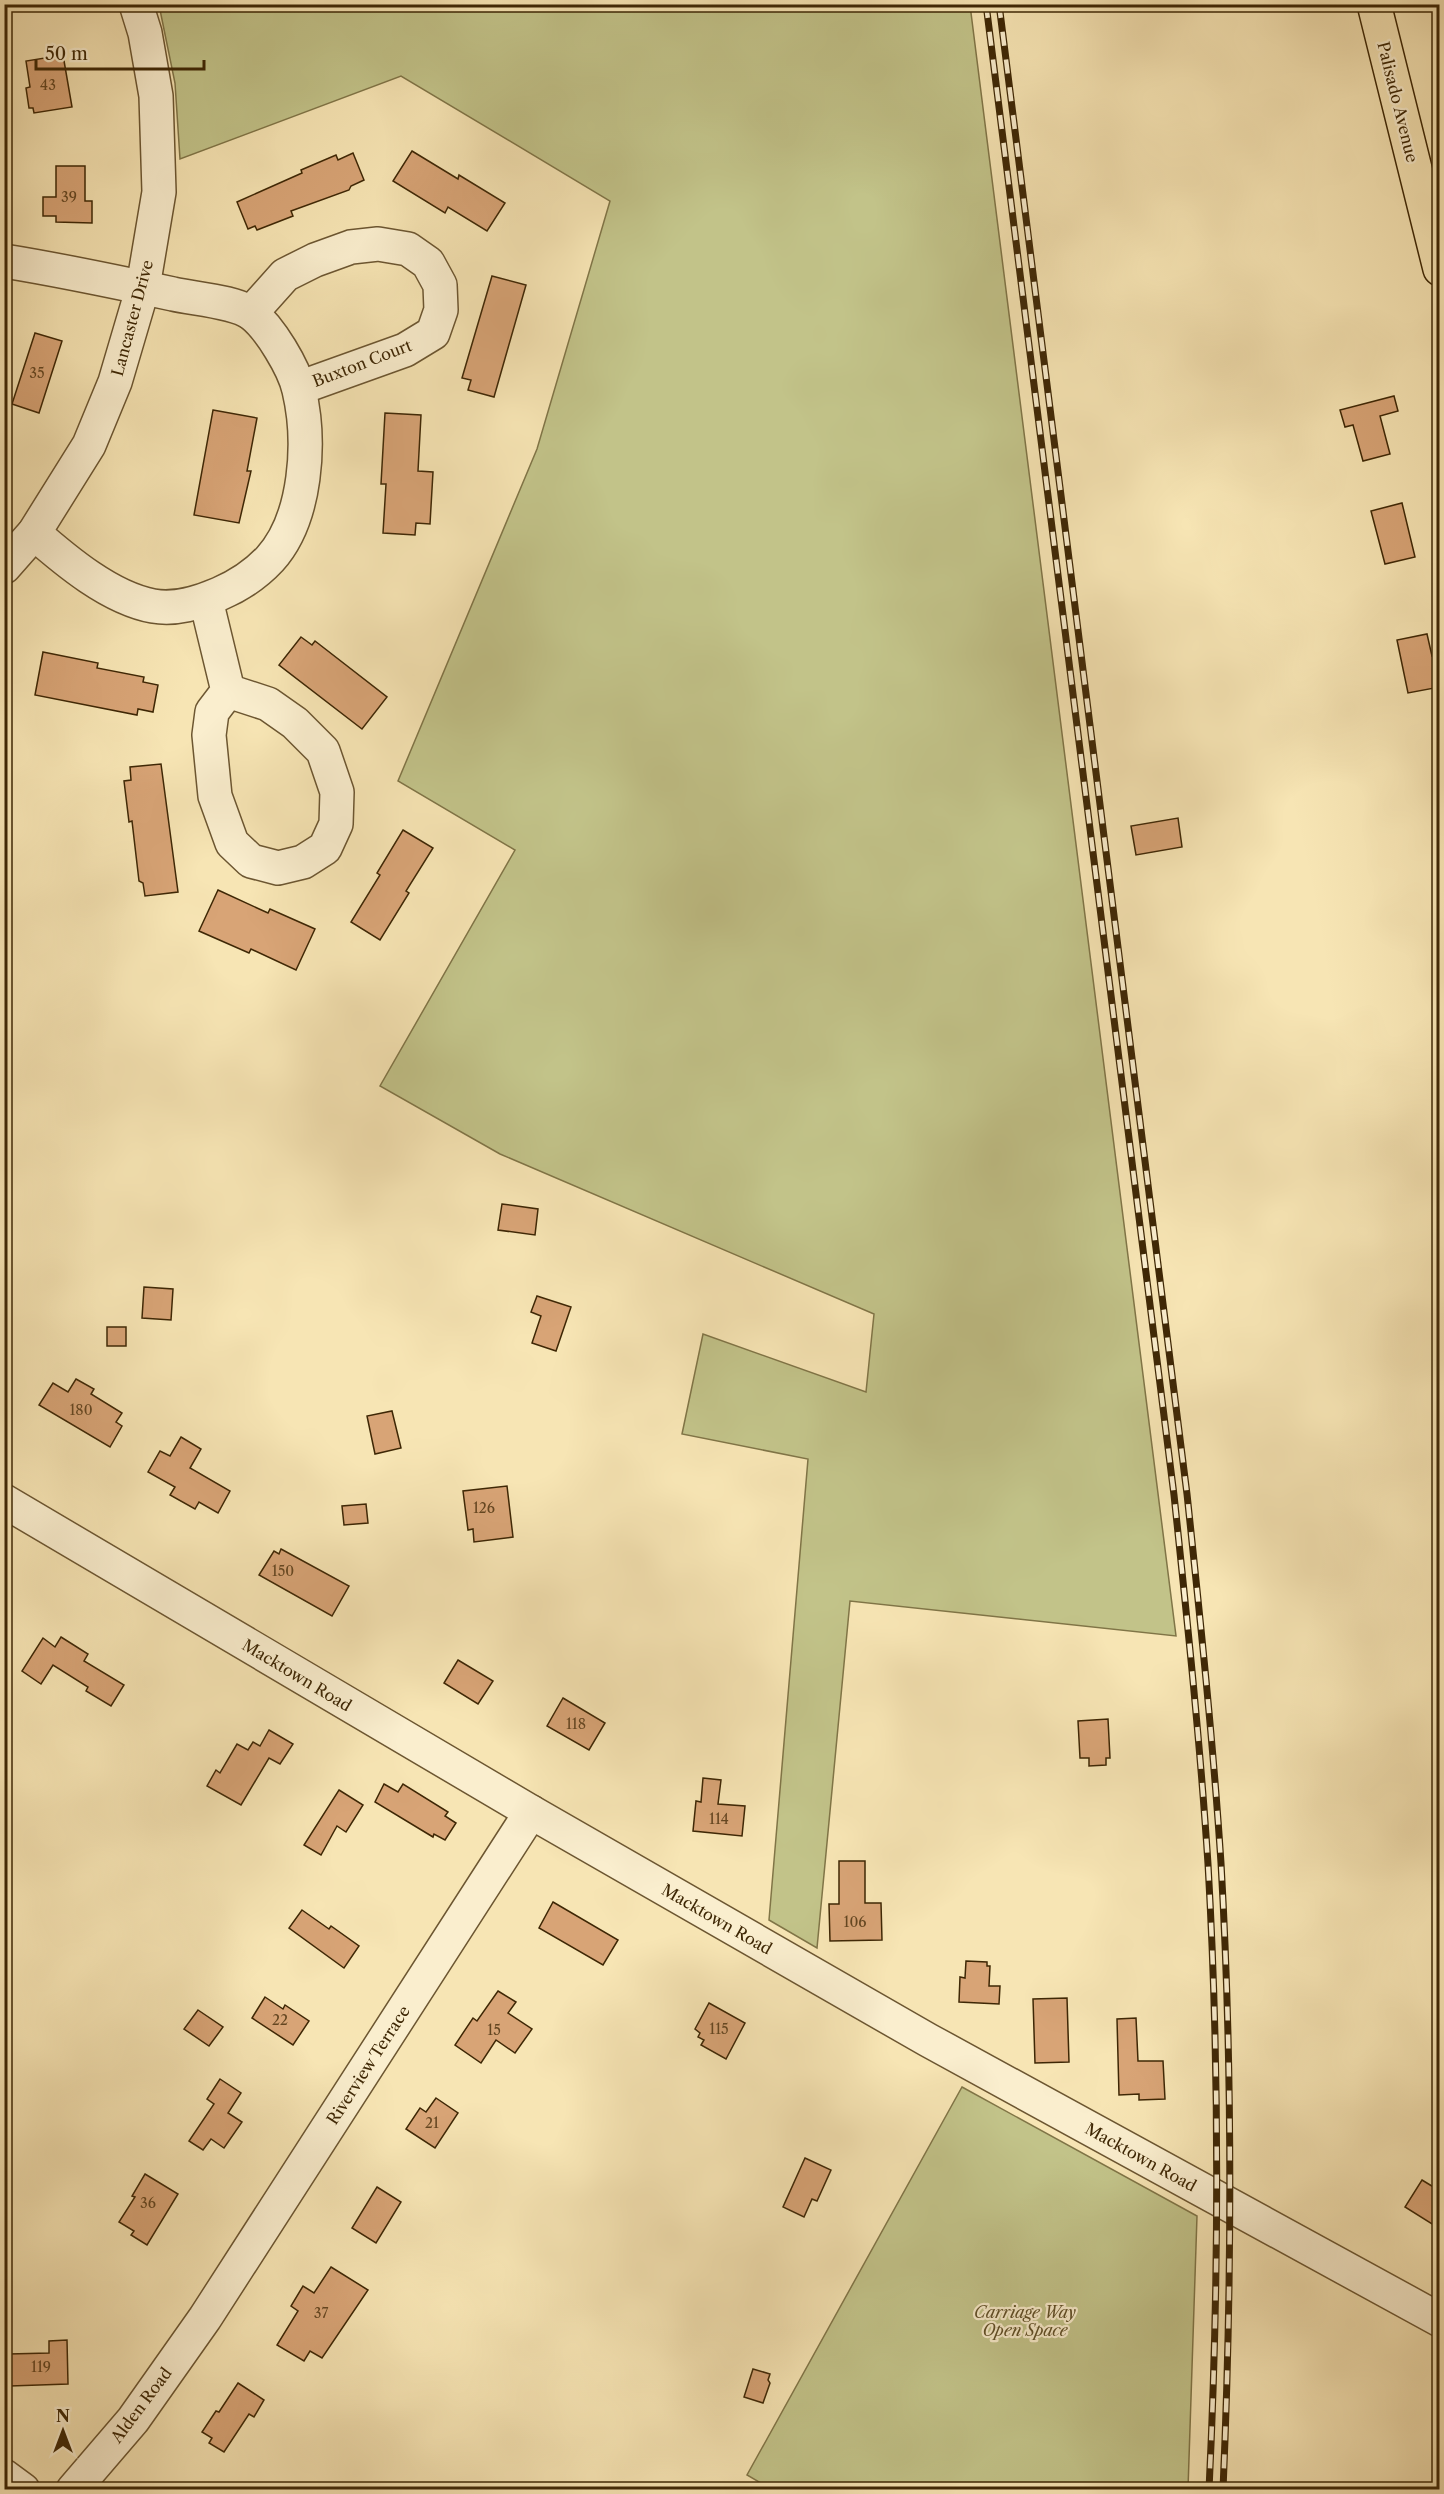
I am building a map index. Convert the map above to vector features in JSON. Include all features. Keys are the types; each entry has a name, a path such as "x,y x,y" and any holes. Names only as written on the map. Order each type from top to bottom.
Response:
{"main road":[{"name":"Palisado Avenue","path":"1374,4 1440,269"}],"street":[{"name":"Lancaster Drive","path":"4,567 34,533 89,445 115,382 143,287 159,192 156,96 145,33 136,4"},
{"name":"Buxton Court","path":"251,313 285,275 315,260 351,247 378,244 408,249 428,263 440,285 441,310 433,333 405,350 299,388"},
{"path":"4,261 143,287 236,307 251,313 267,330 299,388 305,422 303,486 290,528 271,558 239,586 206,600 175,608 152,606 118,593 71,565 34,533"},
{"path":"206,600 228,691"},
{"path":"228,691 268,704 296,723 323,752 337,792 336,824 325,848 303,862 278,868 251,861 232,843 215,796 209,735 212,712 228,691"},
{"name":"Macktown Road","path":"4,1501 531,1812 946,2051 1440,2320"},
{"name":"Riverview Terrace","path":"205,2318 531,1812"},
{"name":"Alden Road","path":"73,2490 133,2420 205,2318"},
{"path":"4,2476 23,2490"}],"green space":[{"path":"159,5 970,5 1176,1636 850,1601 817,1948 769,1920 808,1459 682,1434 703,1334 866,1392 874,1314 500,1154 380,1086 515,850 398,781 537,449 610,201 401,76 180,159 175,83"},
{"name":"Carriage Way Open Space","path":"962,2087 1197,2216 1188,2489 773,2490 747,2475"}],"building":[{"path":"63,55 72,107 34,113 33,108 29,108 26,88 30,87 26,61"},
{"path":"412,151 458,179 459,175 505,203 487,231 448,207 445,213 393,181"},
{"path":"353,153 364,180 351,186 349,190 291,211 293,216 257,230 255,226 248,229 237,202 336,155 338,160"},
{"path":"56,166 85,166 85,201 92,201 92,223 56,222 56,216 43,216 43,197 56,197"},
{"path":"492,276 526,285 494,397 468,390 471,380 462,378"},
{"path":"35,333 62,341 39,413 12,404"},
{"path":"1394,396 1398,411 1380,416 1390,454 1363,461 1353,425 1345,427 1340,410"},
{"path":"213,410 257,418 247,471 251,471 239,523 194,515"},
{"path":"385,413 421,415 418,471 433,472 430,524 416,523 415,535 383,533 386,484 381,484"},
{"path":"1402,503 1415,557 1385,564 1371,511"},
{"path":"1427,634 1432,656 1440,654 1440,687 1408,693 1397,640"},
{"path":"301,637 312,645 315,641 387,697 362,729 279,665"},
{"path":"43,652 98,663 97,668 144,677 143,682 158,685 153,712 138,709 137,715 35,695"},
{"path":"161,764 178,892 145,896 143,883 139,881 132,821 129,822 124,781 131,780 130,767"},
{"path":"1178,818 1182,847 1136,855 1131,826"},
{"path":"403,830 433,848 406,891 409,893 380,940 351,922 380,875 377,873"},
{"path":"218,890 268,913 270,909 315,929 296,970 251,949 249,953 199,931"},
{"path":"502,1204 538,1209 535,1235 498,1230"},
{"path":"144,1287 173,1289 171,1320 142,1318"},
{"path":"537,1296 571,1307 556,1351 532,1343 541,1316 531,1312"},
{"path":"107,1327 126,1327 126,1346 107,1346"},
{"path":"76,1379 94,1389 91,1394 122,1413 116,1422 122,1426 110,1447 39,1405 53,1383 68,1392"},
{"path":"392,1411 401,1448 375,1454 367,1416"},
{"path":"181,1437 201,1449 190,1468 230,1491 218,1513 199,1502 195,1509 170,1495 175,1487 148,1472 160,1451 170,1456"},
{"path":"507,1486 513,1537 474,1542 473,1529 468,1530 463,1491"},
{"path":"366,1504 368,1523 344,1525 342,1506"},
{"path":"281,1549 349,1586 332,1616 259,1575 274,1551 279,1554"},
{"path":"61,1637 88,1654 84,1661 124,1685 111,1706 86,1691 88,1687 53,1665 41,1684 22,1671 43,1638 55,1647"},
{"path":"458,1660 493,1681 478,1704 444,1683"},
{"path":"563,1698 605,1723 589,1750 547,1726"},
{"path":"1108,1719 1110,1758 1106,1758 1106,1765 1089,1766 1089,1758 1080,1758 1078,1721"},
{"path":"269,1730 293,1744 280,1764 269,1758 241,1805 207,1786 216,1770 220,1773 237,1744 248,1750 253,1742 260,1746"},
{"path":"703,1778 721,1780 718,1804 745,1806 742,1836 693,1831 696,1801 701,1802"},
{"path":"384,1784 398,1792 403,1784 448,1812 445,1816 456,1823 445,1840 434,1834 433,1837 375,1802"},
{"path":"339,1790 363,1805 346,1832 337,1826 321,1855 304,1845"},
{"path":"839,1861 865,1861 865,1903 881,1903 882,1940 830,1941 829,1904 839,1904"},
{"path":"553,1902 618,1940 603,1965 539,1928"},
{"path":"302,1910 329,1929 331,1926 359,1946 344,1968 289,1928"},
{"path":"966,1961 987,1962 987,1966 990,1966 989,1986 1000,1986 999,2004 959,2002 960,1977 965,1978"},
{"path":"498,1991 516,2002 508,2013 532,2029 515,2053 496,2040 481,2063 455,2045 473,2018 477,2021"},
{"path":"265,1997 283,2009 285,2005 309,2021 293,2045 252,2018"},
{"path":"1067,1998 1069,2062 1035,2063 1033,1999"},
{"path":"709,2003 745,2023 726,2059 701,2045 704,2040 698,2037 700,2033 695,2029"},
{"path":"198,2010 223,2027 209,2046 184,2029"},
{"path":"1136,2018 1138,2061 1163,2061 1165,2099 1139,2100 1139,2094 1119,2095 1117,2019"},
{"path":"220,2079 241,2093 228,2113 242,2122 224,2148 211,2139 203,2150 189,2141 214,2104 207,2099"},
{"path":"436,2098 458,2113 435,2148 406,2129 420,2108 426,2112"},
{"path":"805,2158 831,2170 817,2201 812,2199 804,2217 783,2207"},
{"path":"145,2174 178,2194 147,2245 131,2235 134,2231 119,2222 135,2197 132,2196"},
{"path":"1422,2180 1440,2191 1440,2229 1405,2207"},
{"path":"377,2187 401,2202 376,2243 352,2228"},
{"path":"331,2267 368,2290 322,2358 310,2351 304,2361 277,2345 298,2311 291,2306 303,2286 314,2293"},
{"path":"67,2340 68,2384 10,2386 9,2354 49,2353 49,2341"},
{"path":"753,2369 770,2374 768,2380 770,2383 763,2403 744,2397"},
{"path":"238,2383 264,2400 254,2417 249,2414 224,2452 209,2443 212,2438 202,2432 216,2411 219,2412"}],"railway":[{"path":"986,4 1174,1495 1197,1726 1208,1864 1215,2021 1217,2177 1215,2333 1209,2490"},
{"path":"999,4 1187,1494 1210,1725 1221,1863 1228,2020 1230,2176 1223,2490"}]}
